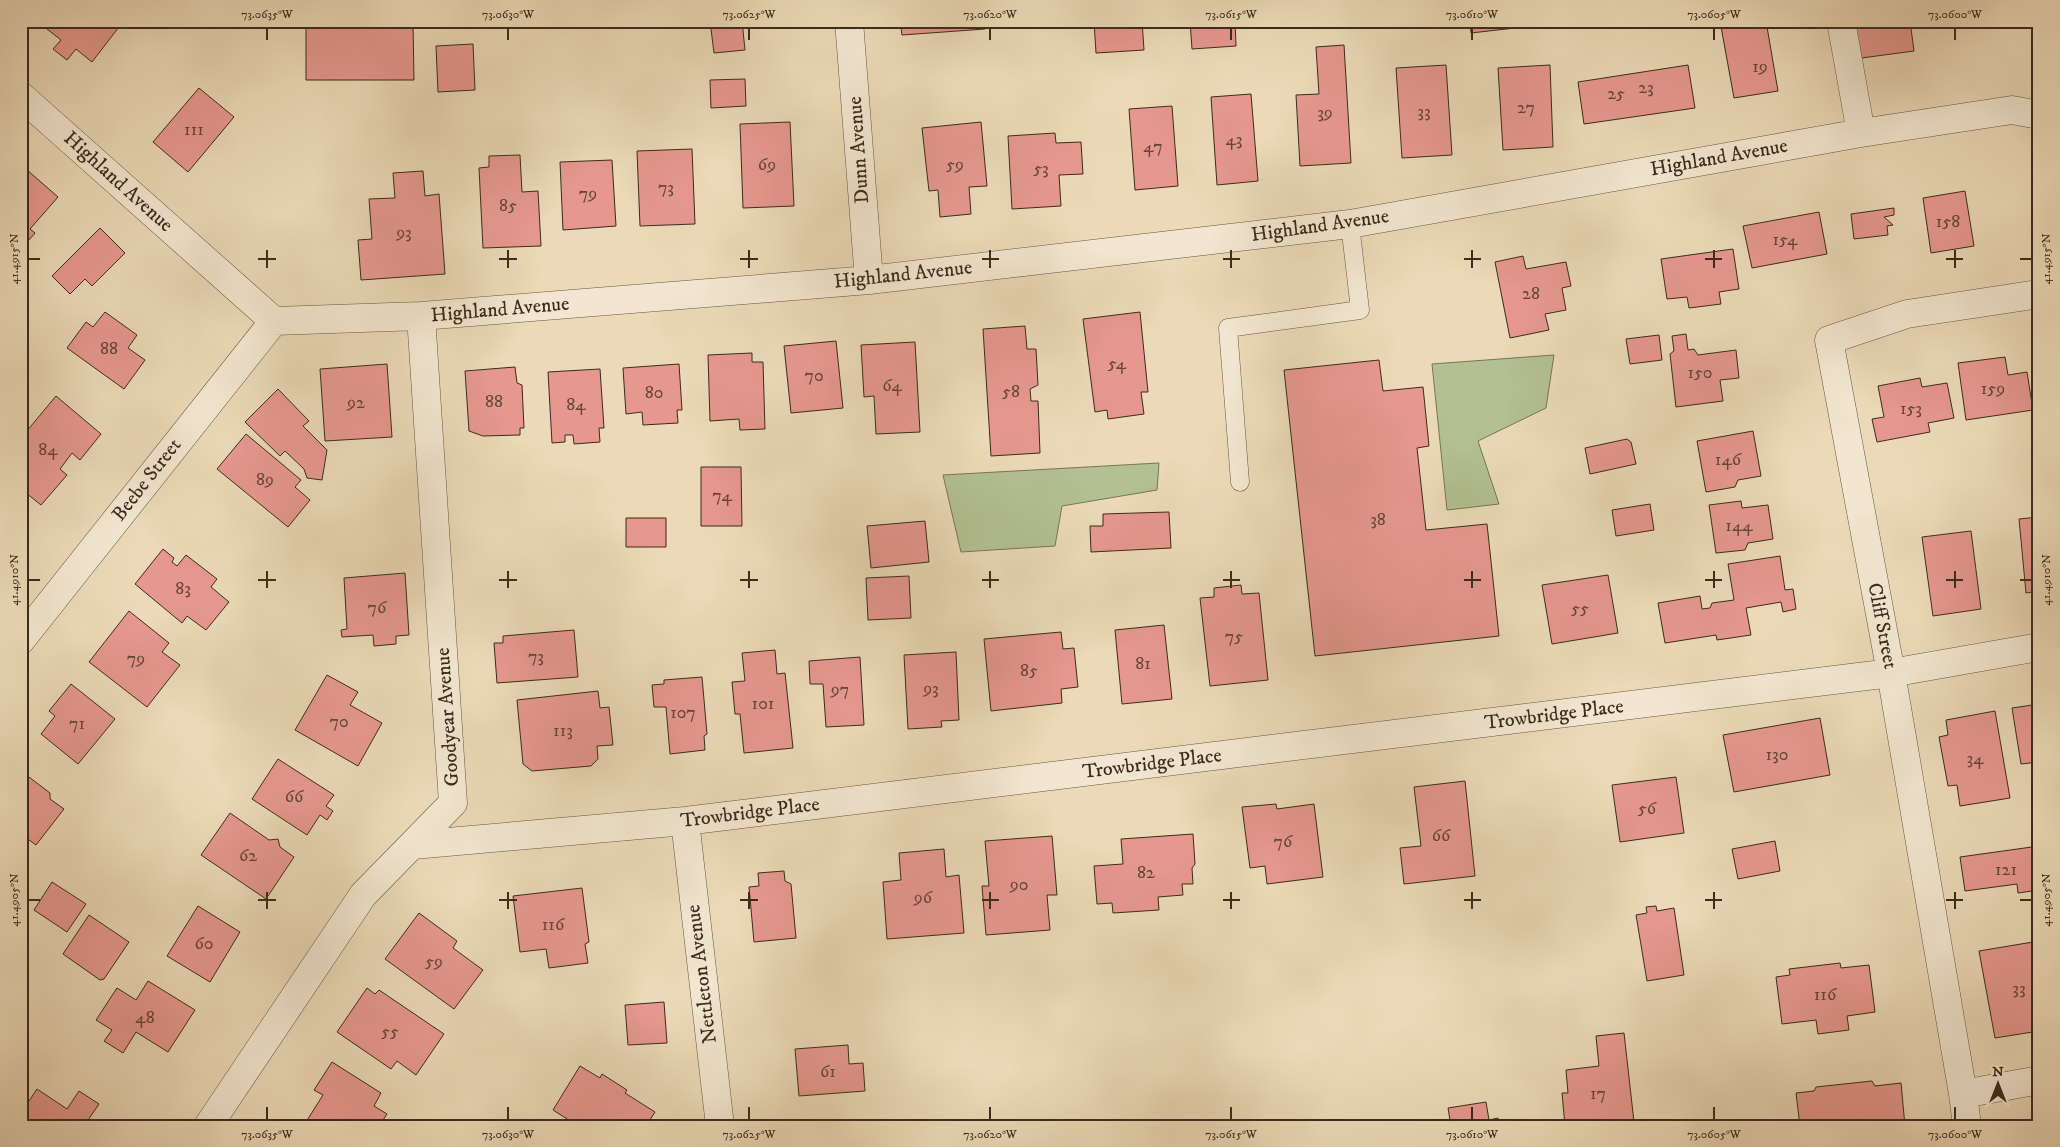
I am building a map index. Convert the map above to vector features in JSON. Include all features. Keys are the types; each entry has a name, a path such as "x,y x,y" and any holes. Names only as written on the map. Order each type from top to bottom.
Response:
{"street":[{"name":"Dunn Avenue","path":"849,21 869,280"},
{"path":"1841,21 1861,133"},
{"name":"Highland Avenue","path":"21,96 274,321 421,316 869,280 1350,224 1861,133 2012,110 2039,115"},
{"name":"Cliff Street","path":"1967,1126 1891,673 1829,340 1907,314 2039,294"},
{"name":"Goodyear Avenue","path":"208,1126 363,895 453,803 421,316"},
{"name":"Beebe Street","path":"21,640 274,321"},
{"name":"Trowbridge Place","path":"413,845 684,822 1891,673 2039,647"},
{"name":"Nettleton Avenue","path":"684,822 720,1126"},
{"path":"1963,1094 2039,1080"}],"lane":[{"path":"1240,482 1228,328 1360,310 1350,224"}],"green space":[{"path":"1554,355 1546,408 1478,441 1499,504 1447,510 1432,364"},
{"path":"1159,463 1157,490 1062,506 1055,546 961,552 943,475"}],"building":[{"path":"53,21 120,21 122,23 92,62 76,49 67,60 53,49 61,40 47,29"},
{"path":"710,21 742,21 745,50 714,53"},
{"path":"900,21 984,21 985,29 902,35"},
{"path":"1094,21 1142,21 1144,50 1096,53"},
{"path":"1190,21 1235,21 1236,46 1192,49"},
{"path":"1470,21 1514,21 1515,28 1471,33"},
{"path":"1720,21 1766,21 1778,91 1734,98"},
{"path":"1849,21 1910,21 1914,51 1854,59"},
{"path":"413,23 414,80 306,80 306,24"},
{"path":"473,44 475,90 438,92 436,46"},
{"path":"1344,45 1351,163 1300,166 1296,95 1319,94 1316,47"},
{"path":"1446,65 1452,155 1402,158 1396,68"},
{"path":"1550,65 1553,147 1503,150 1498,68"},
{"path":"1688,65 1695,108 1584,124 1578,82"},
{"path":"745,79 746,106 711,108 710,80"},
{"path":"199,88 234,117 188,172 153,142"},
{"path":"1251,94 1258,181 1217,185 1211,97"},
{"path":"1172,106 1178,186 1135,190 1129,109"},
{"path":"790,122 794,206 743,208 740,124"},
{"path":"981,122 987,186 969,187 971,214 940,217 938,190 929,191 922,128"},
{"path":"1055,133 1056,143 1081,142 1083,174 1059,175 1061,206 1012,209 1008,136"},
{"path":"692,149 695,224 640,226 637,151"},
{"path":"520,155 522,192 538,191 541,246 483,248 479,168 489,167 489,156"},
{"path":"612,160 616,226 563,230 560,162"},
{"path":"26,169 58,197 30,229 35,233 21,249 21,175"},
{"path":"423,171 425,196 439,194 445,274 361,280 358,240 372,239 369,199 395,198 393,173"},
{"path":"1965,191 1974,246 1931,253 1923,198"},
{"path":"1894,208 1894,215 1884,217 1893,225 1887,226 1888,235 1854,239 1851,214"},
{"path":"1819,212 1827,254 1752,268 1743,226"},
{"path":"100,228 125,253 92,286 85,279 70,294 52,276"},
{"path":"1733,249 1739,289 1719,292 1721,304 1689,308 1687,297 1667,299 1661,259"},
{"path":"1523,256 1526,269 1566,262 1571,286 1562,288 1566,310 1545,314 1549,330 1510,338 1495,262"},
{"path":"105,312 137,335 128,348 145,360 124,389 67,348 86,322 93,327"},
{"path":"1140,312 1148,392 1141,392 1144,414 1108,419 1107,410 1095,412 1083,319"},
{"path":"1025,326 1027,349 1036,349 1038,385 1030,389 1031,401 1038,401 1040,453 991,456 983,329"},
{"path":"1686,334 1688,350 1694,349 1698,355 1736,350 1739,378 1720,380 1723,401 1676,407 1670,354 1674,351 1672,336"},
{"path":"1659,335 1662,360 1630,364 1626,339"},
{"path":"836,341 843,408 791,413 784,346"},
{"path":"915,342 920,432 876,434 874,396 864,397 861,345"},
{"path":"752,353 752,362 763,362 765,429 740,430 739,419 710,421 708,355"},
{"path":"2005,357 2008,375 2027,372 2033,410 1966,420 1958,363"},
{"path":"1379,360 1383,391 1423,387 1429,446 1417,448 1426,530 1487,524 1499,636 1315,656 1284,370"},
{"path":"387,364 392,437 325,441 320,369"},
{"path":"679,364 682,410 677,410 678,423 643,425 642,412 626,414 623,368"},
{"path":"515,367 517,383 522,385 524,428 520,428 520,435 483,436 469,431 465,371"},
{"path":"600,369 604,428 599,428 600,442 574,444 573,435 565,435 565,442 552,443 548,372"},
{"path":"1920,378 1922,387 1947,383 1954,418 1928,423 1930,432 1877,442 1872,419 1884,417 1878,386"},
{"path":"278,389 309,421 303,426 327,450 322,480 307,478 304,469 285,451 280,456 245,422"},
{"path":"56,396 101,434 80,460 72,453 60,469 67,475 41,505 21,489 21,438"},
{"path":"1753,431 1761,476 1738,480 1735,487 1706,492 1697,441"},
{"path":"246,434 301,480 295,487 310,500 288,527 217,469"},
{"path":"1627,439 1631,442 1636,464 1590,474 1585,448"},
{"path":"701,467 741,467 742,526 701,526"},
{"path":"1741,501 1742,508 1768,505 1773,539 1748,543 1745,550 1716,553 1709,505"},
{"path":"1650,504 1654,530 1616,536 1612,510"},
{"path":"1169,512 1171,548 1091,552 1090,526 1103,526 1103,514"},
{"path":"2039,517 2039,591 2026,593 2019,519"},
{"path":"626,518 666,518 666,547 626,547"},
{"path":"925,521 929,562 871,568 867,526"},
{"path":"1971,531 1981,609 1933,616 1922,537"},
{"path":"163,549 174,558 172,562 177,566 186,555 217,579 211,587 229,602 206,630 187,616 182,623 135,584"},
{"path":"1780,556 1785,590 1793,589 1796,609 1783,612 1781,602 1746,608 1751,635 1717,640 1716,635 1665,643 1658,603 1700,596 1702,609 1710,608 1712,603 1734,600 1728,564"},
{"path":"405,573 409,635 396,636 396,644 374,646 373,635 342,637 341,630 347,629 344,578"},
{"path":"1608,575 1618,633 1552,644 1542,585"},
{"path":"909,576 911,618 868,620 866,578"},
{"path":"1241,585 1242,594 1259,593 1268,680 1210,686 1200,598 1214,597 1214,588"},
{"path":"129,611 169,643 162,652 180,665 147,707 89,662"},
{"path":"1164,625 1172,699 1122,704 1115,630"},
{"path":"574,630 578,677 497,683 494,643 503,643 503,636"},
{"path":"1061,632 1063,649 1074,648 1078,687 1061,689 1062,703 991,711 984,639"},
{"path":"775,650 777,674 785,673 793,748 744,753 740,714 735,714 732,682 745,681 742,653"},
{"path":"956,652 959,720 941,721 942,727 908,729 904,655"},
{"path":"860,657 864,725 826,727 823,684 810,684 809,661"},
{"path":"327,675 358,692 350,705 382,723 358,766 295,730"},
{"path":"702,677 707,734 704,736 705,750 670,754 666,707 654,707 652,685 664,684 664,680"},
{"path":"71,684 115,719 78,764 41,734 55,716 49,711"},
{"path":"598,691 600,708 609,707 613,745 597,746 598,759 591,766 532,771 523,764 517,700"},
{"path":"2039,704 2039,762 2021,764 2012,708"},
{"path":"1995,711 2010,798 1960,806 1957,785 1948,786 1939,737 1948,735 1946,720"},
{"path":"1820,718 1830,775 1734,792 1723,735"},
{"path":"278,759 334,795 326,806 333,811 327,820 320,815 307,835 252,799"},
{"path":"21,771 50,793 50,799 64,809 36,845 21,834"},
{"path":"1676,777 1684,833 1620,842 1612,785"},
{"path":"1465,781 1475,876 1404,884 1400,848 1421,846 1414,787"},
{"path":"1276,804 1277,809 1314,804 1323,877 1267,884 1265,866 1250,868 1242,807"},
{"path":"230,813 269,840 278,839 280,847 294,857 266,899 201,855"},
{"path":"1193,834 1195,864 1192,868 1193,884 1182,884 1183,895 1158,897 1159,910 1113,913 1112,903 1097,904 1094,866 1123,864 1121,839"},
{"path":"1052,836 1057,895 1047,895 1050,930 986,935 982,886 989,886 985,841"},
{"path":"1775,841 1780,871 1738,879 1732,849"},
{"path":"2039,846 2039,890 2018,893 2017,884 1965,891 1960,857"},
{"path":"944,849 946,877 959,875 964,933 887,939 883,882 901,880 899,853"},
{"path":"784,871 785,881 791,884 796,938 754,942 749,887 759,886 758,873"},
{"path":"21,874 27,879 21,886"},
{"path":"52,882 86,904 67,932 34,910"},
{"path":"582,888 589,942 585,944 588,963 549,968 546,949 520,952 513,896"},
{"path":"198,906 240,932 210,982 167,956"},
{"path":"1656,906 1657,911 1674,908 1684,975 1647,981 1636,915 1647,913 1646,907"},
{"path":"419,913 457,941 453,948 483,970 454,1009 385,959"},
{"path":"89,915 129,942 104,979 100,980 63,954"},
{"path":"2039,941 2039,1031 1995,1038 1979,951"},
{"path":"1840,963 1841,968 1869,965 1875,1012 1847,1016 1849,1030 1818,1034 1816,1020 1782,1024 1776,977 1790,975 1789,969"},
{"path":"148,981 195,1010 168,1052 136,1032 123,1053 104,1041 112,1030 96,1020 117,988 136,1000"},
{"path":"367,988 375,994 379,990 444,1034 416,1075 397,1061 391,1069 337,1032"},
{"path":"664,1002 667,1043 628,1045 625,1005"},
{"path":"1624,1033 1634,1122 1611,1124 1611,1126 1565,1126 1562,1093 1568,1093 1566,1070 1599,1066 1596,1036"},
{"path":"848,1045 849,1064 863,1063 865,1091 799,1096 795,1049"},
{"path":"332,1062 381,1093 374,1106 387,1114 379,1126 361,1124 361,1126 311,1126 306,1122 323,1095 314,1090"},
{"path":"580,1066 600,1078 602,1074 627,1090 625,1093 655,1112 646,1126 578,1126 553,1110"},
{"path":"1872,1081 1875,1086 1901,1083 1905,1126 1800,1126 1796,1093 1814,1091 1816,1087"},
{"path":"37,1089 67,1109 79,1091 99,1104 84,1126 21,1126 24,1118 21,1116 21,1113"},
{"path":"1486,1102 1489,1120 1498,1118 1499,1126 1451,1126 1448,1108"}]}
